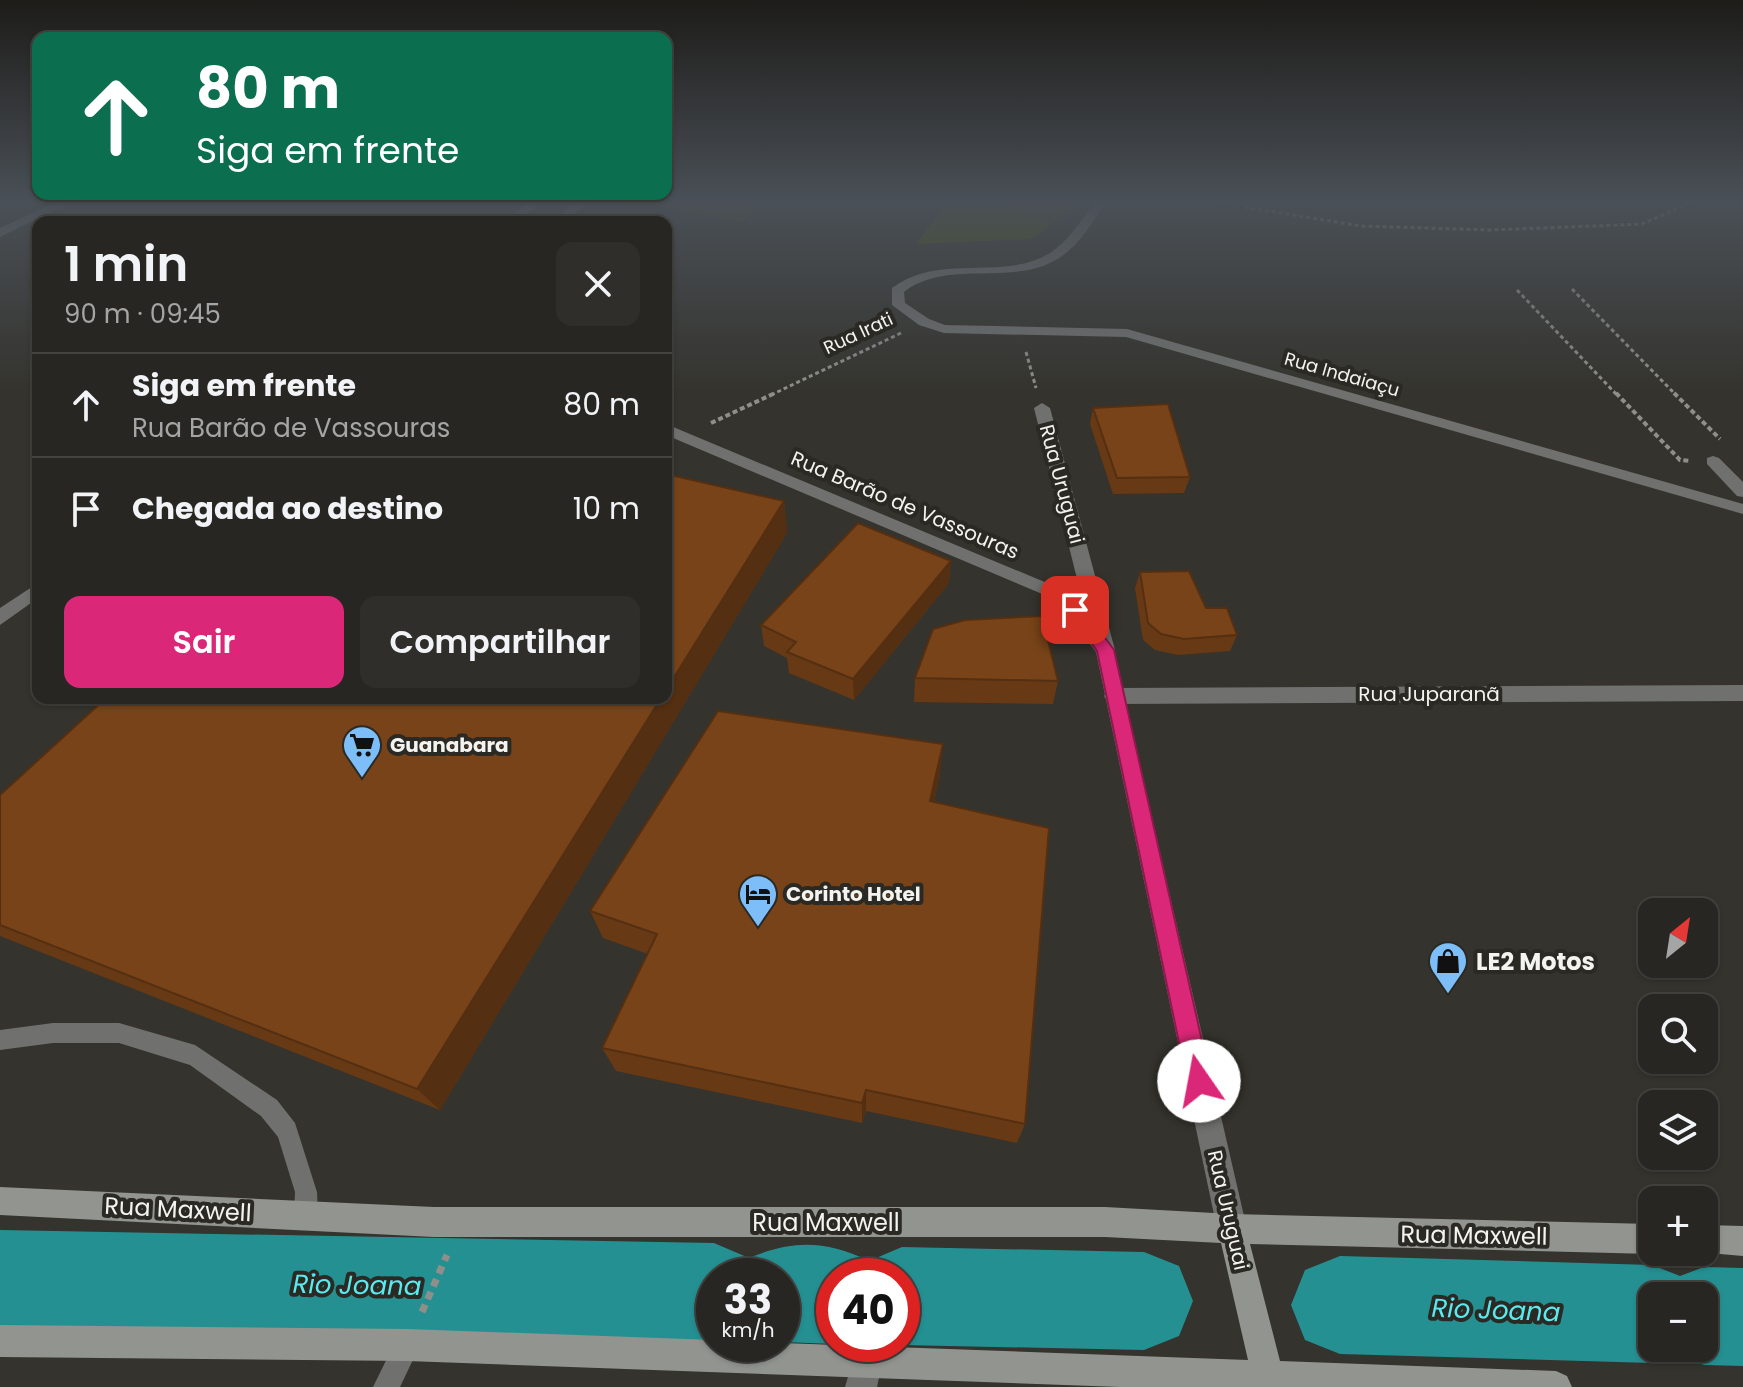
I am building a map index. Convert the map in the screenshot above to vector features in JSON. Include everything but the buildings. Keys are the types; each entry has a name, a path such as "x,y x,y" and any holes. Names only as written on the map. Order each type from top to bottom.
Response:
{"main road":[{"name":"Rua Maxwell","path":"0,1201 434,1222 1105,1222 1232,1229 1638,1239"},
{"name":"Rua Uruguai","path":"1232,1229 1269,1383"},
{"path":"1718,1240 1743,1241"},
{"path":"0,1341 407,1345 864,1376 1078,1369 1269,1383 1556,1387"}],"street":[{"name":"Rua Irati","path":"924,322 899,305 897,291 906,281 930,274 1015,266"},
{"name":"Rua Indaiaçu","path":"924,322 944,329 1127,333 1743,509"},
{"name":"Rua Uruguai","path":"1042,408 1105,650 1232,1229"},
{"name":"Rua Barão de Vassouras","path":"674,433 1053,592 1075,610 1105,650"},
{"path":"1713,461 1743,492"},
{"path":"0,618 32,594"},
{"name":"Rua Juparanã","path":"1114,696 1743,693"}],"lane":[{"path":"0,1040 53,1033 119,1033 195,1056 269,1108 287,1131 306,1192 306,1216"},
{"path":"386,1387 407,1345"}],"path":[{"path":"1517,290 1680,460 1713,461 1735,454 1572,289"},
{"name":"Rua Irati","path":"674,433 924,322"},
{"name":"Rua Uruguai","path":"1021,332 1042,408"},
{"path":"421,1313 448,1252"}],"waterway":[{"name":"Rio Joana","path":"0,1278 696,1292"},
{"name":"Rio Joana","path":"800,1294 816,1294"},
{"name":"Rio Joana","path":"920,1296 1144,1301"},
{"name":"Rio Joana","path":"1340,1305 1638,1314"},
{"name":"Rio Joana","path":"1718,1316 1743,1317"}],"place":[{"name":"Guanabara","path":"362,779"},
{"name":"Corinto Hotel","path":"758,928"},
{"name":"LE2 Motos","path":"1448,995"}],"route":[{"path":"1075,610 1105,650 1199,1081"}]}
